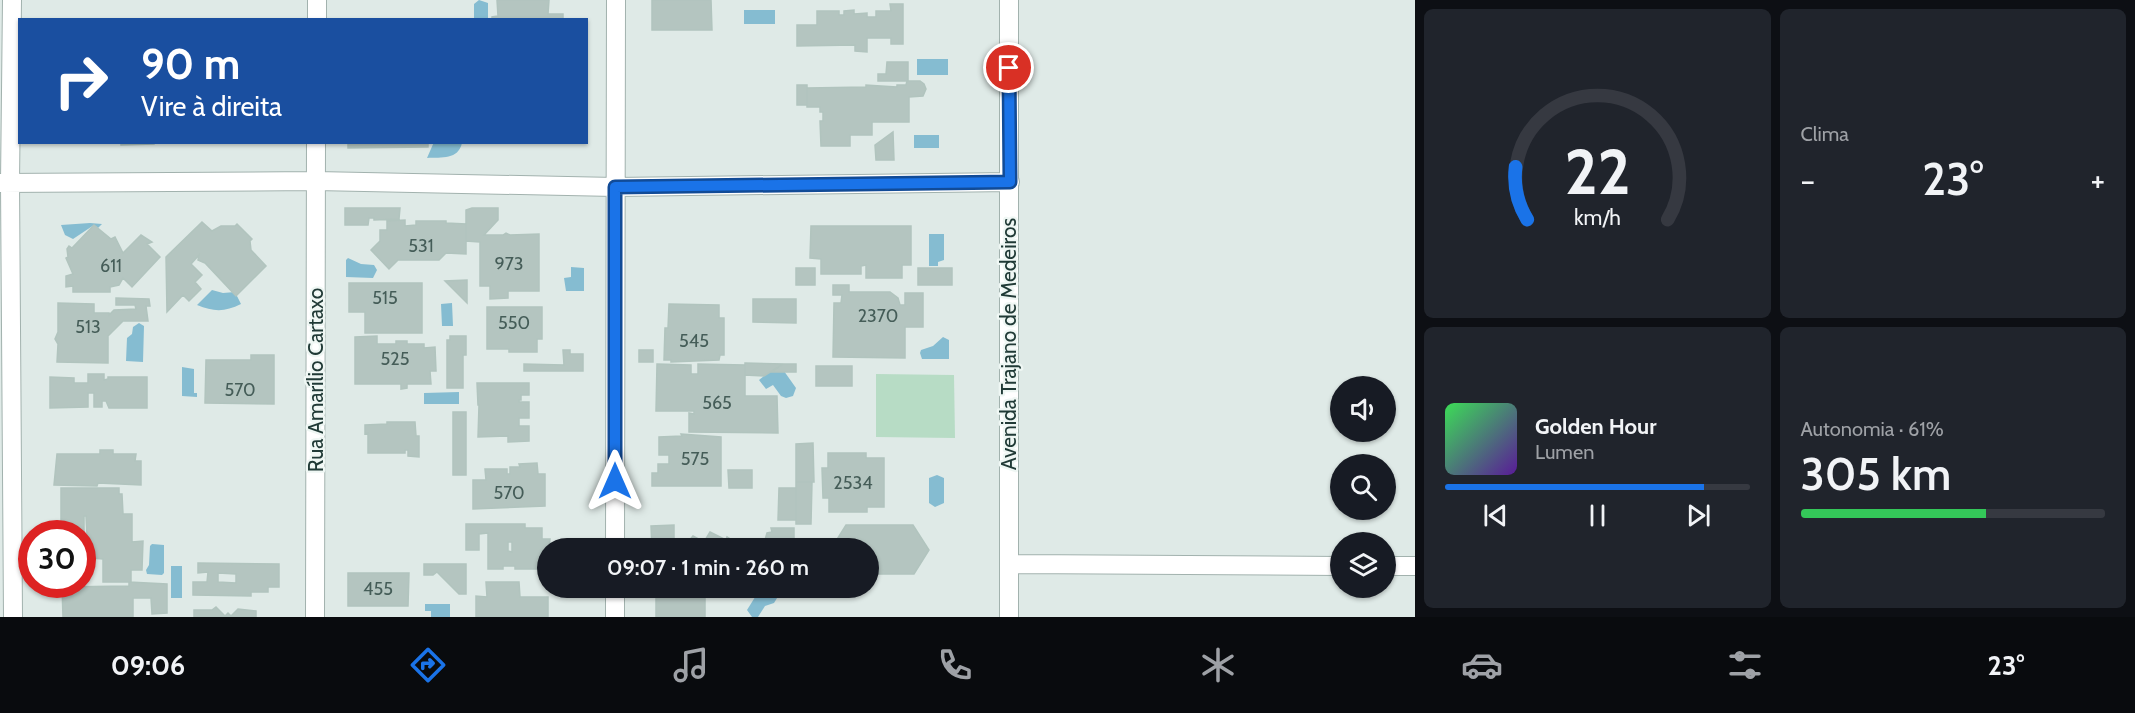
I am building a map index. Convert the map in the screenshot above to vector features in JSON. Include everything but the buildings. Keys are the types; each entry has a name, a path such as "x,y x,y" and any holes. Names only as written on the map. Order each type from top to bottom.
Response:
{"street":[{"path":"12,0 5,183 13,617"},
{"path":"316,0 316,18"},
{"path":"615,538 616,0"},
{"name":"Avenida Trajano de Medeiros","path":"1009,0 1009,617"},
{"name":"Rua Amarílio Cartaxo","path":"315,617 316,144"},
{"path":"5,183 316,181 615,187 1010,182"},
{"path":"1009,564 1330,566"},
{"path":"1396,566 1415,567"},
{"path":"615,598 615,617"}],"green space":[{"path":"876,374 954,375 955,438 876,437"}],"water":[{"path":"479,0 488,3 488,18 474,18 474,4"},
{"path":"744,10 775,10 775,24 744,24"},
{"path":"917,59 948,59 948,75 917,75"},
{"path":"914,135 939,135 939,148 914,148"},
{"path":"433,144 462,144 453,155 427,158"},
{"path":"102,224 98,228 94,225 73,239 65,235 61,225"},
{"path":"929,234 944,234 944,260 938,262 938,266 929,266"},
{"path":"348,258 361,264 374,265 377,270 373,278 346,277"},
{"path":"571,267 584,268 584,291 566,291 564,278 571,277"},
{"path":"212,290 223,293 235,292 241,304 230,309 219,310 197,305"},
{"path":"452,303 453,326 442,326 441,304"},
{"path":"139,323 144,326 143,362 126,361 127,338 132,334 133,327"},
{"path":"943,337 949,340 949,359 922,359 921,350 933,346"},
{"path":"779,364 796,388 793,396 786,398 781,396 773,385 766,389 759,380"},
{"path":"182,367 194,369 194,393 197,393 197,397 182,396"},
{"path":"459,392 459,404 424,404 424,393"},
{"path":"937,475 944,478 944,503 935,507 929,503 929,478"},
{"path":"152,544 164,545 164,573 162,575 147,574"},
{"path":"171,566 182,566 182,598 171,598"},
{"path":"754,598 777,598 774,603 765,606 758,617 752,617 747,610"},
{"path":"425,604 450,604 450,617 431,617 431,611 425,611"}],"route":[{"path":"615,481 615,187 1010,182 1009,68"}]}
